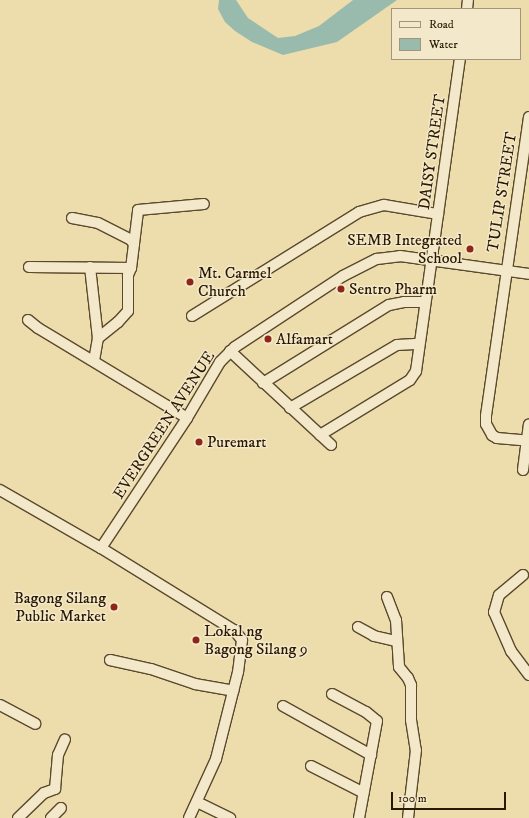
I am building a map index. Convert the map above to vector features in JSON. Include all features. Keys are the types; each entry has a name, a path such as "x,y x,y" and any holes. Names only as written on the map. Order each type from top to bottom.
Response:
{"street":[{"name":"DAISY STREET","path":"320,435 410,380 416,371 460,60"},
{"name":"TULIP STREET","path":"528,441 497,438 492,434 486,424 505,271 529,117"},
{"path":"98,338 126,315 129,304 128,275 131,268 137,212 142,208 204,204"},
{"path":"192,316 359,212 384,205 438,214"},
{"path":"72,218 98,223 134,244"},
{"name":"EVERGREEN AVENUE","path":"102,548 187,418 220,362 230,350 361,266 388,256 431,259 529,274"},
{"path":"29,267 90,266 131,268"},
{"path":"90,266 98,338 94,361"},
{"path":"263,383 389,305 404,302 425,302"},
{"path":"28,320 38,328 187,418"},
{"path":"290,408 397,345 419,344"},
{"path":"230,350 330,445"},
{"path":"523,470 528,441 529,424"},
{"path":"0,490 102,548 234,630 242,643 233,691 216,759 189,818"},
{"path":"523,575 499,595 494,612 511,651 529,675"},
{"path":"387,597 396,620 396,641 399,667 410,681 411,720 416,743 408,818"},
{"path":"358,627 374,636 396,641"},
{"path":"110,660 151,669 195,684 233,691"},
{"path":"332,694 376,718 360,818"},
{"path":"0,705 35,724"},
{"path":"283,706 371,755"},
{"path":"26,816 44,794 55,789 58,755 64,739"},
{"path":"311,766 364,793"},
{"path":"197,802 230,818"},
{"path":"51,818 61,808"}],"water":[{"path":"219,0 236,0 248,18 278,38 295,36 319,26 353,0 397,0 337,42 283,55 252,42 235,31 225,22 218,9"}],"place":[{"name":"SEMB Integrated School","path":"470,249"},
{"name":"Mt. Carmel Church","path":"190,282"},
{"name":"Sentro Pharm","path":"341,289"},
{"name":"Alfamart","path":"268,339"},
{"name":"Puremart","path":"199,442"},
{"name":"Bagong Silang Public Market","path":"114,607"},
{"name":"Lokal ng Bagong Silang 9","path":"196,640"}]}
